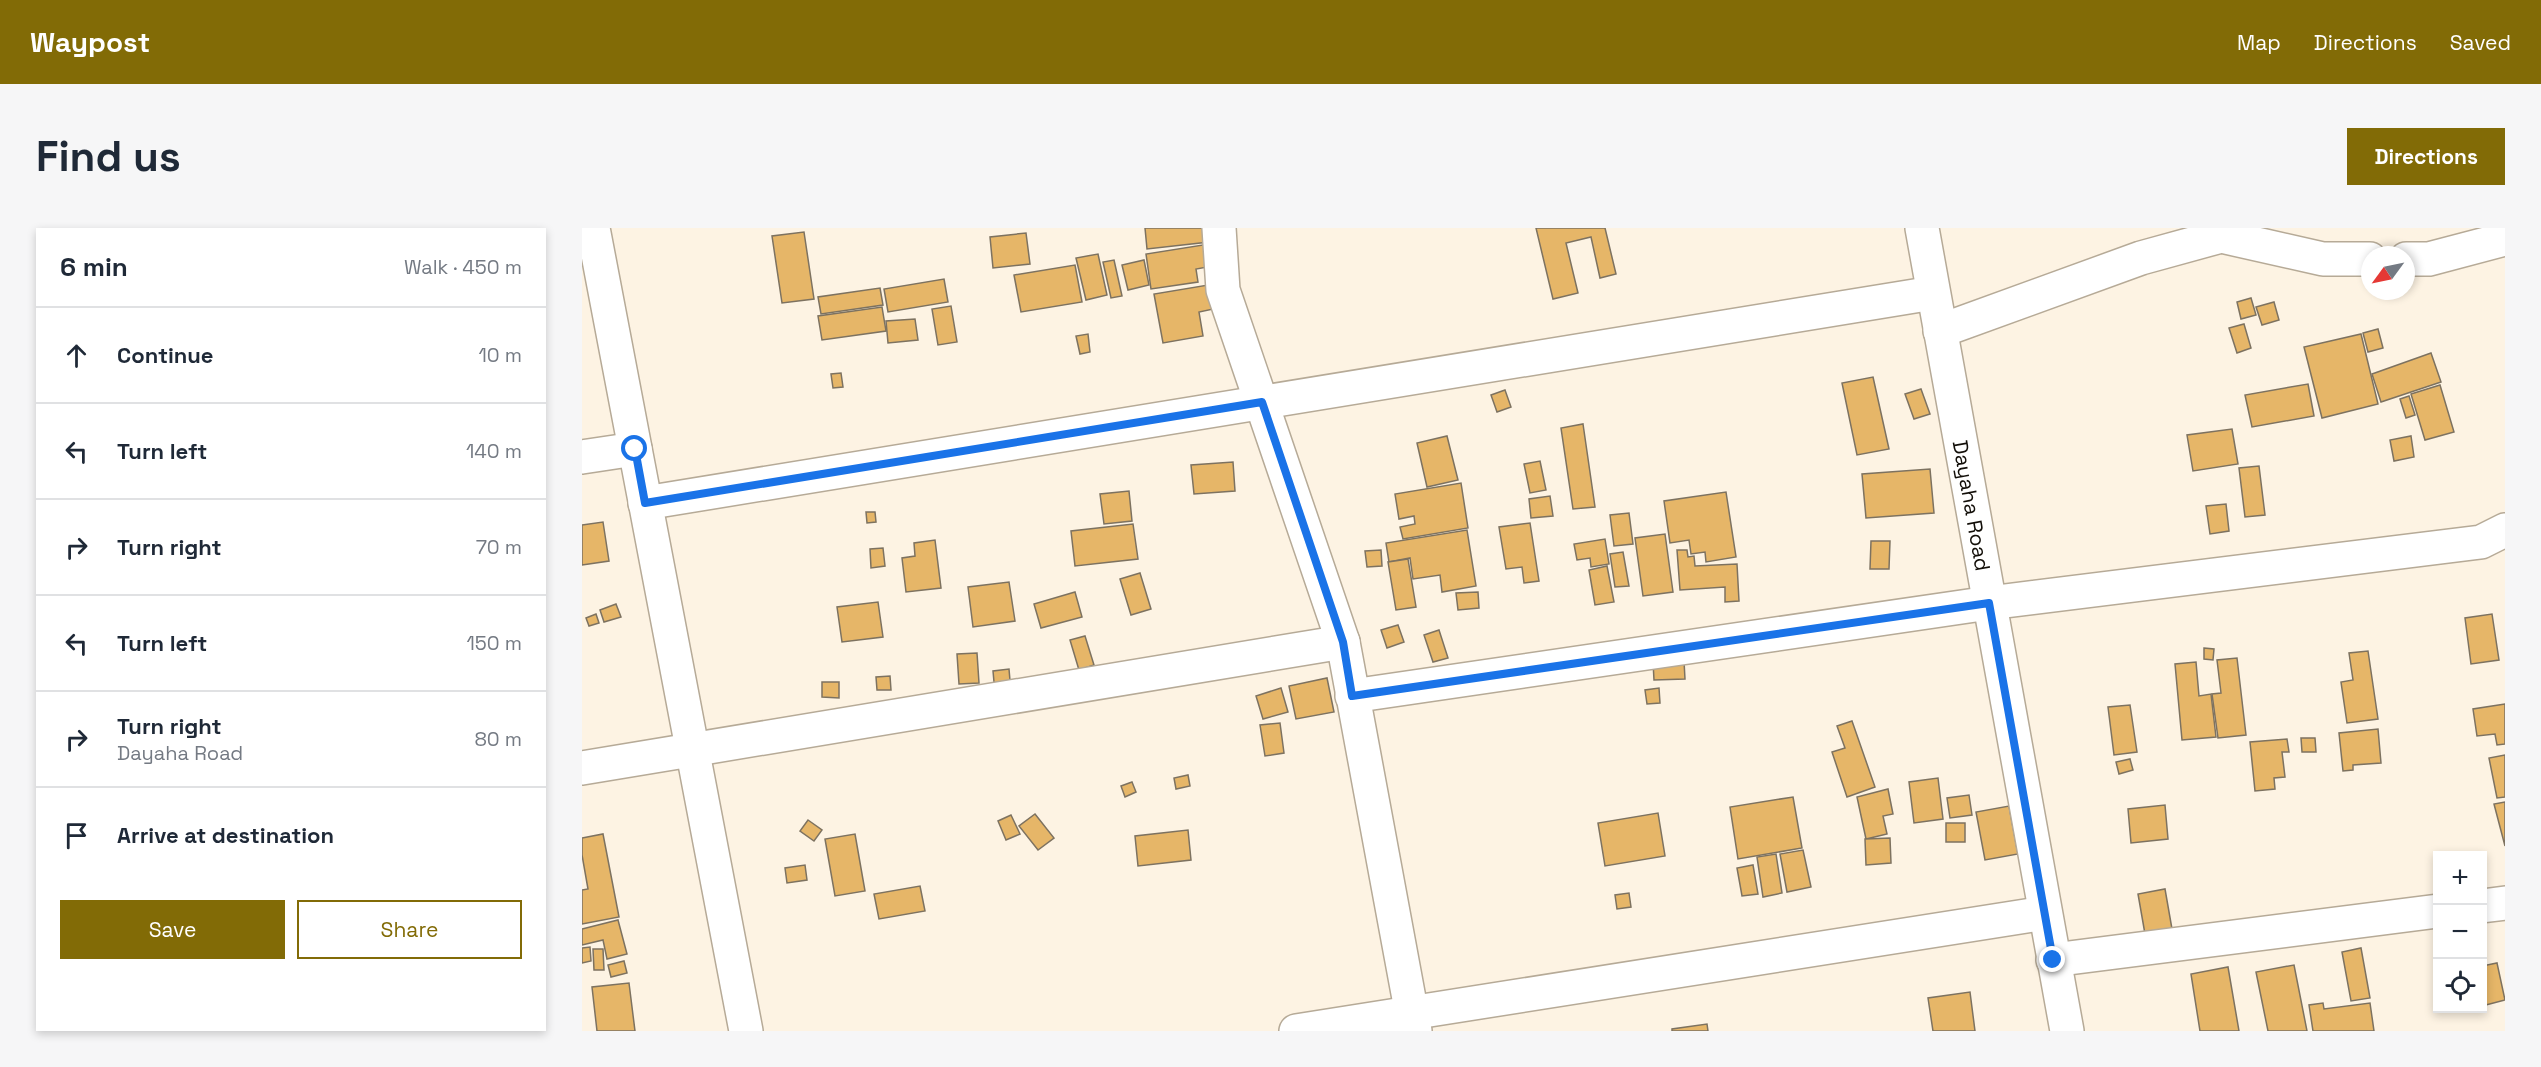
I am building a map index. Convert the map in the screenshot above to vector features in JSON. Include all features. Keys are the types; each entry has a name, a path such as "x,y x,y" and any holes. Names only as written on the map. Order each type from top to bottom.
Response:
{"street":[{"path":"593,228 746,1031"},
{"path":"1220,228 1223,290 1343,642 1413,1022"},
{"name":"Dayaha Road","path":"1922,228 2067,1031"},
{"path":"1940,331 2141,258 2221,236 2323,259 2361,259"},
{"path":"2415,259 2429,259 2505,239"},
{"path":"645,503 1934,293"},
{"path":"582,457 635,449"},
{"path":"1352,696 1989,603 2481,542 2505,530"},
{"path":"582,768 1343,642"},
{"path":"2487,905 2505,903"},
{"path":"2053,960 2433,912"},
{"path":"1296,1031 1413,1022 2045,914"}],"building":[{"path":"1145,228 1207,228 1209,242 1147,249"},
{"path":"1536,228 1605,228 1616,274 1600,278 1591,237 1566,243 1578,293 1553,299"},
{"path":"804,232 814,299 782,303 772,236"},
{"path":"1026,233 1030,264 993,268 990,237"},
{"path":"1209,244 1213,266 1196,269 1198,282 1151,289 1146,254"},
{"path":"1098,254 1107,295 1086,300 1076,258"},
{"path":"1114,260 1122,296 1111,298 1103,262"},
{"path":"1144,260 1149,285 1128,290 1122,265"},
{"path":"1075,265 1082,302 1021,312 1014,275"},
{"path":"944,279 948,302 888,312 884,289"},
{"path":"1214,284 1218,308 1199,312 1203,336 1163,343 1154,294"},
{"path":"880,288 883,305 821,314 818,297"},
{"path":"2251,298 2256,315 2241,319 2237,302"},
{"path":"2274,302 2279,320 2262,325 2256,307"},
{"path":"951,306 957,342 938,345 932,309"},
{"path":"882,307 886,331 822,340 818,316"},
{"path":"915,319 918,340 888,343 886,321"},
{"path":"2244,324 2251,348 2237,353 2229,328"},
{"path":"2378,329 2383,348 2368,352 2363,333"},
{"path":"1088,334 1090,352 1080,354 1076,336"},
{"path":"2361,334 2378,404 2322,418 2304,347"},
{"path":"2431,353 2441,382 2381,402 2372,374"},
{"path":"841,373 843,387 833,388 831,374"},
{"path":"1873,377 1889,449 1857,455 1842,383"},
{"path":"2308,384 2314,416 2252,427 2245,395"},
{"path":"2440,385 2454,432 2425,440 2411,394"},
{"path":"1921,389 1930,414 1914,419 1905,394"},
{"path":"1505,390 1511,407 1497,412 1491,395"},
{"path":"2409,396 2415,415 2406,418 2400,399"},
{"path":"1583,424 1595,507 1573,509 1561,428"},
{"path":"2232,429 2238,464 2193,471 2187,435"},
{"path":"1447,436 1458,480 1427,487 1417,443"},
{"path":"2411,436 2414,457 2394,461 2390,440"},
{"path":"1540,461 1546,490 1530,493 1524,464"},
{"path":"1233,462 1235,491 1194,494 1191,465"},
{"path":"2259,466 2265,515 2245,517 2239,468"},
{"path":"1930,469 1934,513 1866,518 1862,474"},
{"path":"1461,483 1468,528 1403,539 1400,527 1415,524 1414,516 1399,519 1395,494"},
{"path":"1129,491 1132,521 1104,524 1100,494"},
{"path":"1726,492 1736,557 1706,562 1705,552 1691,554 1689,540 1670,543 1664,501"},
{"path":"1550,496 1553,516 1531,518 1529,499"},
{"path":"2226,504 2229,531 2210,534 2206,506"},
{"path":"866,512 875,512 876,522 867,523"},
{"path":"1629,513 1633,544 1614,546 1610,515"},
{"path":"603,522 609,561 582,565 582,525"},
{"path":"1530,523 1539,581 1524,583 1522,567 1506,569 1499,527"},
{"path":"1133,524 1138,559 1075,566 1071,531"},
{"path":"1467,530 1476,586 1442,592 1440,575 1413,579 1410,558 1389,562 1386,543"},
{"path":"1665,534 1673,592 1643,596 1635,538"},
{"path":"1605,539 1609,564 1591,567 1590,558 1577,560 1574,544"},
{"path":"935,540 941,588 906,592 902,558 915,556 914,543"},
{"path":"1871,541 1890,541 1889,569 1870,569"},
{"path":"883,548 885,566 871,568 870,549"},
{"path":"1381,550 1382,566 1367,567 1365,551"},
{"path":"1677,550 1687,550 1688,557 1694,556 1695,566 1737,564 1739,601 1725,602 1725,587 1680,590"},
{"path":"1623,552 1629,586 1615,587 1610,554"},
{"path":"1408,559 1416,607 1396,610 1388,562"},
{"path":"1607,566 1614,602 1595,605 1589,570"},
{"path":"1140,573 1151,609 1131,615 1120,579"},
{"path":"1009,582 1015,621 973,627 968,587"},
{"path":"1075,592 1082,617 1041,628 1034,604"},
{"path":"1478,592 1479,608 1458,610 1456,593"},
{"path":"878,602 883,637 842,642 837,607"},
{"path":"616,604 621,617 604,622 600,610"},
{"path":"596,614 599,623 589,626 586,618"},
{"path":"2492,614 2499,660 2471,664 2465,618"},
{"path":"1398,625 1404,642 1387,648 1381,630"},
{"path":"1439,630 1448,658 1433,662 1424,635"},
{"path":"1085,636 1094,665 1079,670 1070,640"},
{"path":"2204,648 2214,649 2213,660 2204,659"},
{"path":"2368,651 2378,719 2347,723 2341,682 2353,680 2349,653"},
{"path":"977,653 979,683 959,684 957,654"},
{"path":"2237,658 2246,735 2218,738 2212,694 2221,693 2217,660"},
{"path":"1684,661 1685,679 1654,680 1653,662"},
{"path":"2196,662 2199,696 2211,694 2216,737 2182,740 2175,664"},
{"path":"1009,669 1011,692 995,693 993,671"},
{"path":"890,676 891,690 877,690 876,677"},
{"path":"1327,678 1334,712 1296,719 1289,686"},
{"path":"822,682 839,682 839,698 822,697"},
{"path":"1281,688 1288,712 1263,719 1256,696"},
{"path":"1659,688 1660,703 1647,704 1645,690"},
{"path":"2505,704 2505,744 2497,745 2495,734 2477,736 2473,709"},
{"path":"2130,705 2137,752 2114,755 2108,707"},
{"path":"1852,721 1875,787 1847,797 1832,752 1845,748 1837,726"},
{"path":"1280,723 1284,753 1265,756 1260,725"},
{"path":"2378,729 2381,763 2353,765 2353,770 2343,771 2339,733"},
{"path":"2301,738 2315,738 2316,752 2302,752"},
{"path":"2287,739 2289,752 2282,752 2285,777 2274,778 2275,789 2255,791 2250,742"},
{"path":"2505,755 2505,797 2497,798 2489,758"},
{"path":"2130,759 2133,770 2119,774 2116,762"},
{"path":"1188,775 1190,786 1176,789 1174,778"},
{"path":"1938,778 1943,819 1914,823 1909,782"},
{"path":"1132,782 1136,792 1125,797 1121,786"},
{"path":"1888,789 1893,814 1883,816 1887,834 1866,839 1857,797"},
{"path":"1969,795 1972,815 1950,818 1947,798"},
{"path":"1793,797 1802,848 1738,859 1730,807"},
{"path":"2505,802 2505,846 2494,804"},
{"path":"2165,805 2168,839 2131,843 2128,809"},
{"path":"2009,806 2018,854 1985,860 1976,812"},
{"path":"1658,813 1665,856 1605,866 1598,823"},
{"path":"1035,814 1054,838 1038,850 1019,826"},
{"path":"1011,815 1020,834 1006,840 998,821"},
{"path":"808,820 822,830 814,841 800,831"},
{"path":"1946,823 1965,823 1965,842 1946,842"},
{"path":"1188,830 1191,860 1138,866 1135,836"},
{"path":"603,834 619,917 582,924 582,890 588,889 582,855 582,838"},
{"path":"855,834 865,891 835,896 825,839"},
{"path":"1890,838 1891,863 1866,865 1865,839"},
{"path":"1803,850 1811,887 1787,892 1780,854"},
{"path":"1776,854 1782,893 1763,897 1757,857"},
{"path":"805,865 807,880 787,883 785,868"},
{"path":"1753,865 1758,894 1742,896 1737,868"},
{"path":"920,886 925,911 879,919 874,894"},
{"path":"2165,889 2172,929 2145,934 2138,894"},
{"path":"1629,893 1631,907 1617,909 1615,895"},
{"path":"618,920 627,954 607,959 603,940 582,945 582,929"},
{"path":"590,947 591,961 582,963 582,948"},
{"path":"2361,948 2370,998 2351,1001 2342,952"},
{"path":"593,949 603,949 604,970 594,970"},
{"path":"624,961 627,973 611,977 608,965"},
{"path":"2497,963 2505,1000 2487,1005 2487,965"},
{"path":"2294,965 2307,1031 2268,1031 2256,972"},
{"path":"2228,967 2239,1031 2200,1031 2191,974"},
{"path":"629,983 635,1031 597,1031 592,987"},
{"path":"1970,992 1975,1031 1933,1031 1928,998"},
{"path":"2323,1003 2324,1009 2370,1003 2374,1031 2313,1031 2309,1005"},
{"path":"1707,1024 1708,1031 1672,1031 1672,1029"}],"route":[{"path":"635,449 645,503 1262,402 1343,642 1352,696 1989,603 2053,960"}]}
